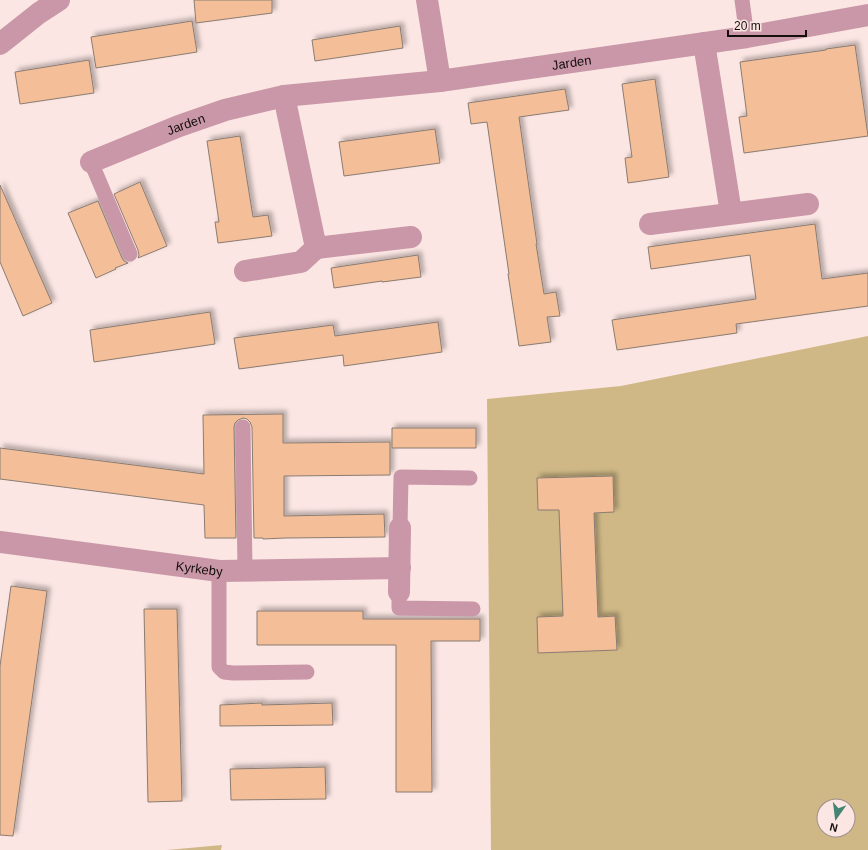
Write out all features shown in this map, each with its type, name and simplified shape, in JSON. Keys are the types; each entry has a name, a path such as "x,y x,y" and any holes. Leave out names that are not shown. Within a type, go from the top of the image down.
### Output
{"street":[{"path":"0,44 58,0"},
{"path":"427,0 440,81"},
{"name":"Jarden","path":"91,162 179,126 225,110 284,96 440,81 747,37 868,16"},
{"path":"704,43 731,213"},
{"path":"284,96 316,248"},
{"path":"650,224 808,204"},
{"path":"245,271 302,262 316,248 411,237"},
{"path":"399,592 400,528"},
{"name":"Kyrkeby","path":"0,542 219,571 400,568"}],"lane":[{"path":"742,0 747,37"},
{"path":"91,162 130,254"},
{"path":"243,427 245,571"},
{"path":"400,528 401,477 470,478"},
{"path":"219,571 219,667 224,672 233,673 307,672"},
{"path":"399,592 399,608 473,609"}],"shaded area":[{"path":"868,336 868,850 491,850 487,399 621,386"},
{"path":"222,845 221,850 167,850"}],"building":[{"path":"194,0 272,0 272,13 196,23"},
{"path":"192,21 197,52 96,68 91,37"},
{"path":"400,26 403,48 315,61 312,40"},
{"path":"855,45 868,136 744,153 739,117 747,116 740,62"},
{"path":"89,60 94,93 20,104 15,72"},
{"path":"655,79 669,177 628,183 625,158 632,157 622,84"},
{"path":"565,89 569,110 519,117 544,294 556,292 560,316 547,317 551,342 519,346 487,122 471,124 468,103"},
{"path":"435,129 440,163 344,176 339,142"},
{"path":"240,136 253,217 268,215 272,236 218,243 215,222 219,222 207,141"},
{"path":"140,182 167,246 138,258 138,250 114,194"},
{"path":"0,185 52,303 23,316 0,262"},
{"path":"98,201 122,258 128,263 96,278 68,213"},
{"path":"815,224 822,279 868,273 868,306 736,324 737,333 617,350 612,320 756,299 750,255 651,269 648,247"},
{"path":"418,255 421,277 334,288 331,268"},
{"path":"210,312 215,344 94,362 90,330"},
{"path":"438,322 442,352 344,366 343,355 239,369 234,338 333,325 335,336"},
{"path":"283,414 283,443 390,442 390,475 284,476 284,516 384,514 385,537 254,538 252,427 247,419 243,418 235,423 234,427 236,538 205,538 204,505 0,479 0,448 204,474 203,415"},
{"path":"392,428 476,428 476,448 392,448"},
{"path":"613,476 614,512 594,513 598,617 615,616 617,650 538,653 537,617 563,616 559,510 538,510 537,478"},
{"path":"11,586 47,591 13,836 0,835 0,666"},
{"path":"144,609 177,609 182,801 148,802"},
{"path":"257,611 363,611 363,619 480,619 480,641 431,641 432,792 396,792 396,645 257,645"},
{"path":"262,703 262,705 332,703 333,725 220,726 220,705"},
{"path":"325,767 326,799 231,800 230,769"}]}
